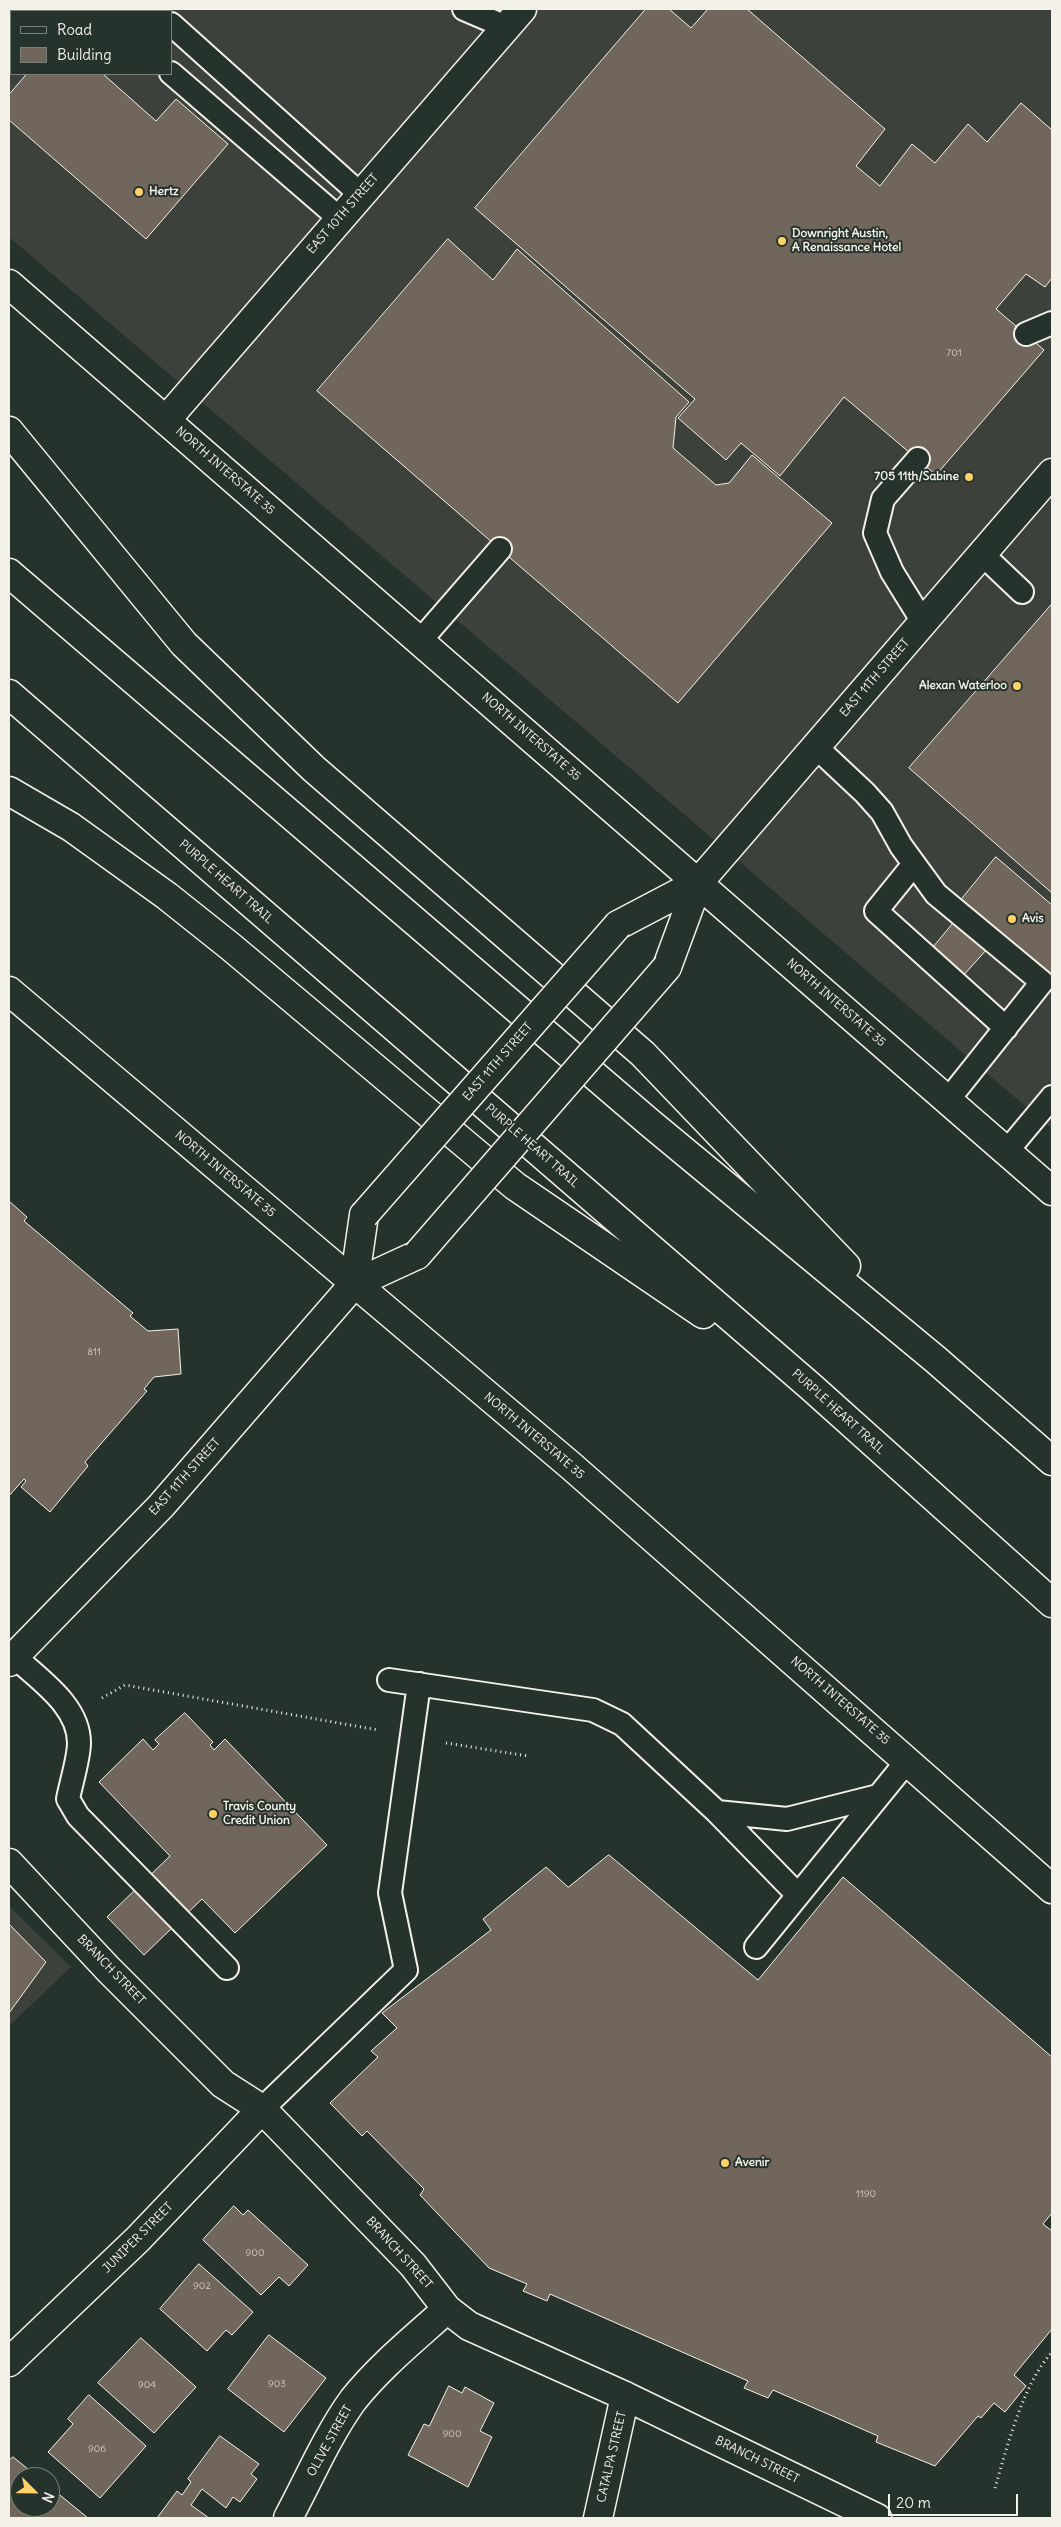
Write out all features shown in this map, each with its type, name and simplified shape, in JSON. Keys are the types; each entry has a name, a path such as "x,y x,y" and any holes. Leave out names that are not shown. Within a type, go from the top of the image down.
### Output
{"main road":[{"name":"EAST 10TH STREET","path":"166,420 514,18"},
{"name":"NORTH INTERSTATE 35","path":"9,284 1052,1190"},
{"path":"9,431 184,644 314,769 643,1054 935,1359"},
{"name":"EAST 11TH STREET","path":"12,1659 161,1506 354,1284 417,1255 667,966 698,883 1052,473"},
{"path":"9,573 642,1116 935,1359 1052,1461"},
{"name":"PURPLE HEART TRAIL","path":"9,694 810,1386 1052,1603"},
{"path":"9,791 72,827 167,896 231,947 515,1186 810,1386"},
{"name":"EAST 11TH STREET","path":"354,1284 364,1216 618,925 698,883"},
{"name":"NORTH INTERSTATE 35","path":"9,991 570,1465 908,1760 1052,1889"},
{"name":"BRANCH STREET","path":"9,1862 108,1969 222,2084 262,2109 414,2266 447,2309 469,2326 625,2396 877,2518"},
{"name":"JUNIPER STREET","path":"9,2362 138,2239 262,2109"},
{"name":"OLIVE STREET","path":"288,2518 336,2427 353,2401 374,2376 447,2309"},
{"name":"CATALPA STREET","path":"598,2518 625,2396"}],"lane":[{"path":"464,9 514,18"},
{"path":"172,25 360,194"},
{"path":"172,74 339,218"},
{"path":"1026,334 1052,323"},
{"path":"918,459 883,499 875,533 892,572 923,622"},
{"path":"420,641 500,549"},
{"path":"982,554 1022,592"},
{"path":"816,747 865,793 882,812 914,864 936,894 1042,982 948,1100"},
{"path":"914,864 876,911 1006,1028"},
{"path":"1007,1152 1052,1097"},
{"path":"12,1659 64,1704 76,1719 79,1743 68,1800 78,1816 227,1968"},
{"path":"389,1680 592,1710 622,1724 716,1812 797,1894"},
{"path":"262,2109 406,1970 390,1893 418,1684"},
{"path":"756,1947 797,1894 908,1760"},
{"path":"716,1812 787,1818 878,1796"}],"path":[{"path":"100,1699 124,1685 411,1737 528,1756"},
{"path":"995,2488 1011,2431 1030,2387 1052,2352"}],"shaded area":[{"path":"9,9 1052,9 1052,1129 9,237"},
{"path":"9,1906 71,1967 9,2026"}],"building":[{"name":"Downright Austin, A Renaissance Hotel","path":"646,9 669,9 691,28 708,9 747,9 885,129 856,166 880,186 912,144 935,163 968,124 987,142 1021,103 1052,130 1052,278 1045,287 1026,274 996,309 1044,350 936,475 844,397 780,476 741,443 726,460 678,418 695,399 475,208"},
{"name":"Hertz","path":"26,75 104,75 156,121 176,99 228,144 146,239 9,120 9,95"},
{"path":"448,239 493,280 517,249 689,402 676,417 673,448 716,485 729,483 752,455 832,523 678,703 317,391"},
{"name":"Alexan Waterloo","path":"1052,604 1052,893 909,768"},
{"name":"Avis","path":"996,857 1052,905 1052,981 957,905"},
{"path":"956,920 988,948 962,977 931,950"},
{"path":"9,1201 27,1217 24,1221 133,1313 130,1316 148,1331 178,1329 181,1374 154,1377 144,1389 147,1391 85,1462 88,1466 50,1512 21,1487 26,1481 24,1479 9,1496"},
{"name":"Travis County Credit Union","path":"185,1713 213,1742 210,1745 214,1750 225,1739 327,1845 235,1933 202,1899 144,1955 107,1917 170,1856 99,1782 143,1739 153,1750 159,1744 155,1740"},
{"name":"Avenir","path":"609,1855 758,1980 843,1877 1052,2057 1052,2213 1043,2224 1052,2231 1052,2329 1014,2375 1026,2386 1005,2412 994,2403 981,2418 978,2416 935,2466 876,2442 878,2436 773,2390 768,2398 744,2388 748,2381 550,2294 547,2301 523,2291 527,2284 489,2268 420,2195 424,2189 367,2131 362,2136 330,2103 378,2057 371,2051 397,2028 382,2013 491,1930 483,1919 546,1867 568,1887"},
{"path":"9,1924 46,1962 9,2013"},
{"path":"234,2206 243,2215 248,2210 308,2265 289,2286 279,2277 261,2295 203,2240"},
{"path":"199,2264 253,2312 232,2335 226,2330 207,2351 160,2309"},
{"path":"269,2335 326,2378 284,2432 228,2389"},
{"path":"141,2338 196,2387 154,2433 98,2383"},
{"path":"449,2386 462,2393 465,2387 494,2403 480,2431 492,2437 468,2487 408,2455 424,2424 429,2426"},
{"path":"89,2395 146,2446 100,2498 48,2452 73,2424 68,2419"},
{"path":"220,2436 259,2464 251,2474 257,2479 240,2502 233,2497 226,2508 202,2489 191,2505 209,2518 157,2518 177,2491 182,2495 191,2482 188,2479"},
{"path":"13,2457 26,2467 10,2467 10,2517 60,2517 60,2495 88,2518 9,2518 9,2461"}],"place":[{"name":"Hertz","path":"139,192"},
{"name":"Downright Austin, A Renaissance Hotel","path":"782,241"},
{"name":"705 11th/Sabine","path":"969,477"},
{"name":"Alexan Waterloo","path":"1017,686"},
{"name":"Avis","path":"1012,919"},
{"name":"Travis County Credit Union","path":"213,1814"},
{"name":"Avenir","path":"725,2163"}]}
